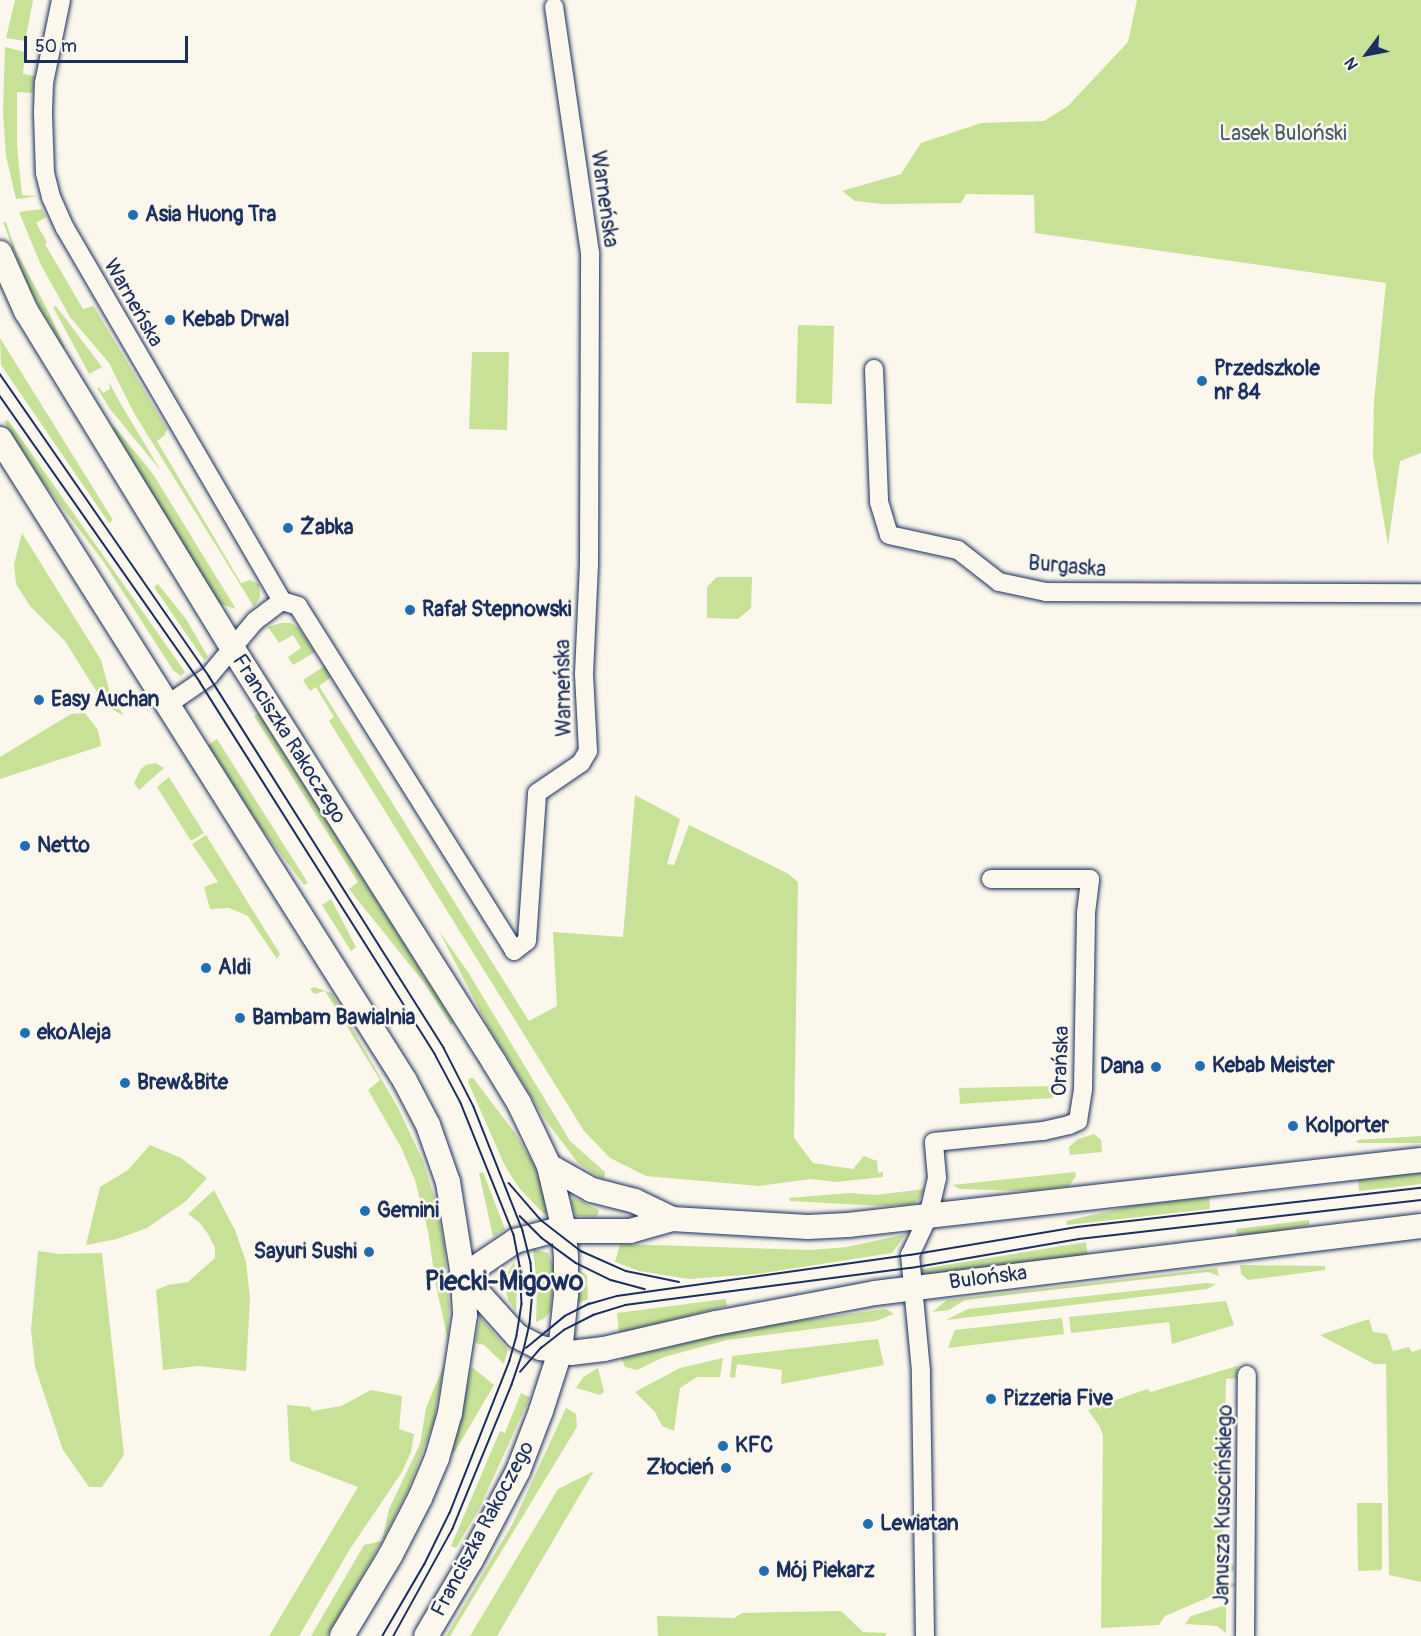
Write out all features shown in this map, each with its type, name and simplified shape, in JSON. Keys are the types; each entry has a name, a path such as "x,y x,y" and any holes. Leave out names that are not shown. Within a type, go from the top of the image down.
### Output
{"main road":[{"name":"Franciszka Rakoczego","path":"0,253 26,311 233,649 500,1072 539,1142 549,1166 564,1230 566,1295 560,1352 518,1471 471,1560 426,1636"},
{"path":"0,439 405,1082 428,1125 448,1182 463,1276 465,1315 450,1413 436,1458 390,1556 342,1636"},
{"path":"463,1276 520,1239 564,1230 630,1231 672,1219 808,1227 928,1217 1421,1160"},
{"path":"549,1166 592,1190 635,1201 672,1219"},
{"name":"Bulońska","path":"560,1352 604,1349 716,1323 914,1287 1421,1226"},
{"path":"463,1276 517,1336 542,1348 560,1352"}],"street":[{"name":"Warneńska","path":"61,0 44,83 45,173 51,197 65,228 282,601 298,606 514,951 527,941 537,793 581,763 588,751 584,674 589,564 590,253 554,7"},
{"name":"Burgaska","path":"874,369 879,502 889,535 958,550 999,582 1046,592 1421,593"},
{"path":"167,705 209,676 255,621 282,601"},
{"name":"Orańska","path":"928,1217 937,1178 934,1142 1060,1128 1078,1121 1082,1106 1086,913 1090,879 991,879"},
{"path":"925,1636 921,1371 910,1255 928,1217"},
{"name":"Janusza Kusocińskiego","path":"1245,1636 1247,1375"}],"green space":[{"path":"15,0 33,0 25,41 6,38"},
{"name":"Lasek Buloński","path":"1137,0 1421,0 1421,453 1400,461 1388,545 1373,457 1374,401 1386,283 1035,233 1034,195 966,194 961,203 883,204 855,201 842,191 901,174 921,143 981,123 1044,121 1068,106 1128,42"},
{"path":"5,47 25,52 23,74 35,76 33,93 17,92 17,146 22,195 37,196 27,198 16,199 6,156 3,112"},
{"path":"42,209 46,217 36,223 47,242 45,244 83,309 93,306 96,310 167,429 164,436 157,441 241,583 250,580 259,584 260,597 254,607 134,413 109,363 70,317 40,263 19,212"},
{"path":"3,222 6,222 15,249 47,309 65,347 63,348 26,283"},
{"path":"56,306 102,367 89,374 53,307"},
{"path":"798,325 834,326 832,404 796,403"},
{"path":"0,338 113,520 109,523 1,365"},
{"path":"472,352 509,352 507,430 469,429"},
{"path":"109,382 161,471 110,409 97,388 99,387 103,393 110,389"},
{"path":"8,420 185,672 181,676 173,670 103,561 43,482 4,422"},
{"path":"114,426 153,474 236,609 220,604 112,428"},
{"path":"22,533 101,660 110,693 124,716 105,705 65,641 30,606 16,584 14,564"},
{"path":"717,577 752,577 751,608 738,619 707,618 707,587"},
{"path":"158,584 186,619 208,657 204,660 154,587"},
{"path":"290,623 298,627 315,652 293,665 288,657 301,648 293,635 279,643 268,627"},
{"path":"325,666 331,677 319,686 529,1021 557,1006 553,932 623,937 635,795 680,819 667,864 674,865 689,825 787,873 798,882 794,1138 813,1163 853,1169 864,1156 877,1161 878,1173 883,1172 883,1177 836,1182 811,1179 759,1186 646,1176 610,1158 584,1131 329,721 334,717 316,687 310,691 303,680"},
{"path":"85,713 98,730 101,746 0,779 0,757 71,714"},
{"path":"258,713 454,1023 451,1025 425,984 349,889 358,882 254,716"},
{"path":"217,739 308,883 304,885 261,828 208,745"},
{"path":"155,763 164,768 139,790 134,783 141,769"},
{"path":"169,777 204,833 191,841 157,787"},
{"path":"206,835 280,954 277,959 248,916 229,908 210,909 204,887 218,882 192,844"},
{"path":"331,899 356,947 351,951 322,905"},
{"path":"439,931 468,972 570,1141 605,1172 604,1180 578,1163 547,1122 488,1026"},
{"path":"314,987 332,993 398,1108 423,1161 435,1199 444,1244 449,1305 448,1340 436,1286 428,1231 415,1180 401,1147 368,1090 380,1080 325,991 314,994 310,989"},
{"path":"469,1078 473,1078 515,1133 533,1163 548,1212 545,1215 519,1188 505,1166 468,1082"},
{"path":"1060,1086 1052,1098 960,1104 959,1088"},
{"path":"1094,1134 1101,1140 1102,1152 1070,1155 1069,1147 1078,1139"},
{"path":"1421,1136 1421,1143 1357,1143 1357,1140"},
{"path":"150,1145 181,1158 207,1178 186,1201 147,1228 117,1239 86,1245 100,1187 128,1170"},
{"path":"483,1172 505,1229 493,1237 479,1173"},
{"path":"1075,1172 1076,1176 1069,1186 1030,1191 960,1189 952,1185"},
{"path":"1421,1172 1421,1184 1359,1191 1358,1179"},
{"path":"925,1189 919,1200 913,1204 883,1206 790,1201 789,1198 849,1193 875,1195"},
{"path":"214,1190 235,1230 246,1262 250,1298 246,1371 198,1366 163,1370 156,1290 168,1285 188,1282 215,1258 215,1248 208,1234 199,1222 188,1214"},
{"path":"1209,1197 1210,1209 1067,1225 1066,1221 1131,1206"},
{"path":"574,1198 599,1210 597,1217 576,1216 571,1201"},
{"path":"1309,1220 1309,1225 1238,1239 1236,1229"},
{"path":"906,1234 892,1253 757,1274 689,1279 639,1271 615,1262 620,1244 811,1250 847,1247"},
{"path":"1086,1242 1088,1257 923,1278 915,1270"},
{"path":"533,1249 548,1253 554,1267 551,1310 545,1318 536,1322 537,1284"},
{"path":"38,1251 60,1254 102,1253 124,1455 102,1487 89,1487 63,1450 35,1367 31,1330"},
{"path":"514,1262 517,1278 516,1311 508,1300 505,1285 508,1272"},
{"path":"1240,1265 1325,1266 1325,1270 1248,1280 1241,1274"},
{"path":"1217,1268 1219,1276 1208,1272 965,1300 949,1310 932,1312 947,1300"},
{"path":"580,1271 587,1275 588,1299 578,1303"},
{"path":"1206,1283 1216,1284 1207,1289 946,1320 968,1309"},
{"path":"726,1299 727,1306 619,1333 617,1313"},
{"path":"1226,1301 1234,1325 1172,1344 1169,1322 1071,1333 1069,1317"},
{"path":"886,1309 894,1314 876,1321 727,1340 664,1357 637,1370 625,1367 622,1359 750,1327"},
{"path":"480,1317 508,1350 504,1364 484,1345 475,1343"},
{"path":"1062,1318 1064,1334 948,1348 955,1330"},
{"path":"1369,1319 1373,1332 1387,1334 1393,1351 1409,1347 1412,1352 1421,1349 1421,1582 1389,1575 1386,1364 1374,1364 1320,1335"},
{"path":"878,1339 884,1365 781,1384 782,1370 737,1364 735,1378 730,1377 732,1356"},
{"path":"723,1358 720,1377 697,1377 680,1388 674,1431 662,1426 655,1412 635,1392 680,1368"},
{"path":"444,1365 434,1421 408,1490 382,1541 389,1509 420,1444 426,1408"},
{"path":"1237,1366 1239,1373 1237,1378 1226,1379 1222,1564 1234,1565 1234,1571 1224,1572 1224,1583 1234,1583 1235,1586 1165,1616 1159,1625 1101,1628 1103,1436 1100,1427 1088,1410 1147,1389 1151,1392"},
{"path":"472,1367 494,1385 454,1453 452,1452"},
{"path":"598,1368 604,1392 600,1395 576,1388 583,1377"},
{"path":"371,1390 402,1396 399,1429 414,1434 411,1452 402,1472 350,1549 299,1636 269,1636 358,1487 290,1461 287,1405 310,1407 312,1411 341,1406"},
{"path":"521,1393 530,1397 479,1509 456,1548 451,1546 500,1431 505,1433"},
{"path":"566,1408 576,1414 577,1427 450,1636 446,1636 513,1523"},
{"path":"594,1471 497,1636 470,1636 558,1489"},
{"path":"1357,1503 1382,1503 1382,1570 1358,1571"},
{"path":"382,1541 327,1636 311,1636 364,1545"},
{"path":"1226,1605 1226,1633 1217,1626 1185,1624 1191,1616"},
{"path":"841,1611 863,1632 886,1633 886,1636 658,1636 657,1616 734,1618 742,1613"}],"tram line":[{"path":"0,374 209,676 444,1048 474,1107 523,1231 531,1263 533,1290 530,1324 524,1350 453,1529 394,1636"},
{"path":"0,396 200,682 435,1054 461,1103 514,1235 520,1266 522,1304 510,1361 450,1513 425,1564 383,1636"},
{"path":"509,1183 541,1220 581,1251 626,1271 679,1282"},
{"path":"526,1348 565,1316 589,1304 617,1296 910,1255 1077,1227 1421,1188"},
{"path":"520,1372 541,1348 564,1330 593,1315 625,1305 911,1268 1079,1239 1421,1200"},
{"path":"520,1216 542,1238 576,1263 611,1280 645,1289"}],"place":[{"name":"Asia Huong Tra","path":"133,215"},
{"name":"Kebab Drwal","path":"170,320"},
{"name":"Przedszkole nr 84","path":"1202,381"},
{"name":"Żabka","path":"288,528"},
{"name":"Rafał Stepnowski","path":"410,610"},
{"name":"Easy Auchan","path":"39,700"},
{"name":"Netto","path":"25,846"},
{"name":"Aldi","path":"206,968"},
{"name":"Bambam Bawialnia","path":"240,1018"},
{"name":"ekoAleja","path":"25,1033"},
{"name":"Kebab Meister","path":"1200,1066"},
{"name":"Dana","path":"1156,1067"},
{"name":"Brew&Bite","path":"125,1083"},
{"name":"Kolporter","path":"1293,1126"},
{"name":"Gemini","path":"365,1211"},
{"name":"Sayuri Sushi","path":"369,1252"},
{"name":"Pizzeria Five","path":"991,1399"},
{"name":"KFC","path":"723,1446"},
{"name":"Złocień","path":"726,1468"},
{"name":"Lewiatan","path":"868,1524"},
{"name":"Mój Piekarz","path":"764,1571"}],"district":[{"name":"Piecki-Migowo","path":"504,1282"}]}
